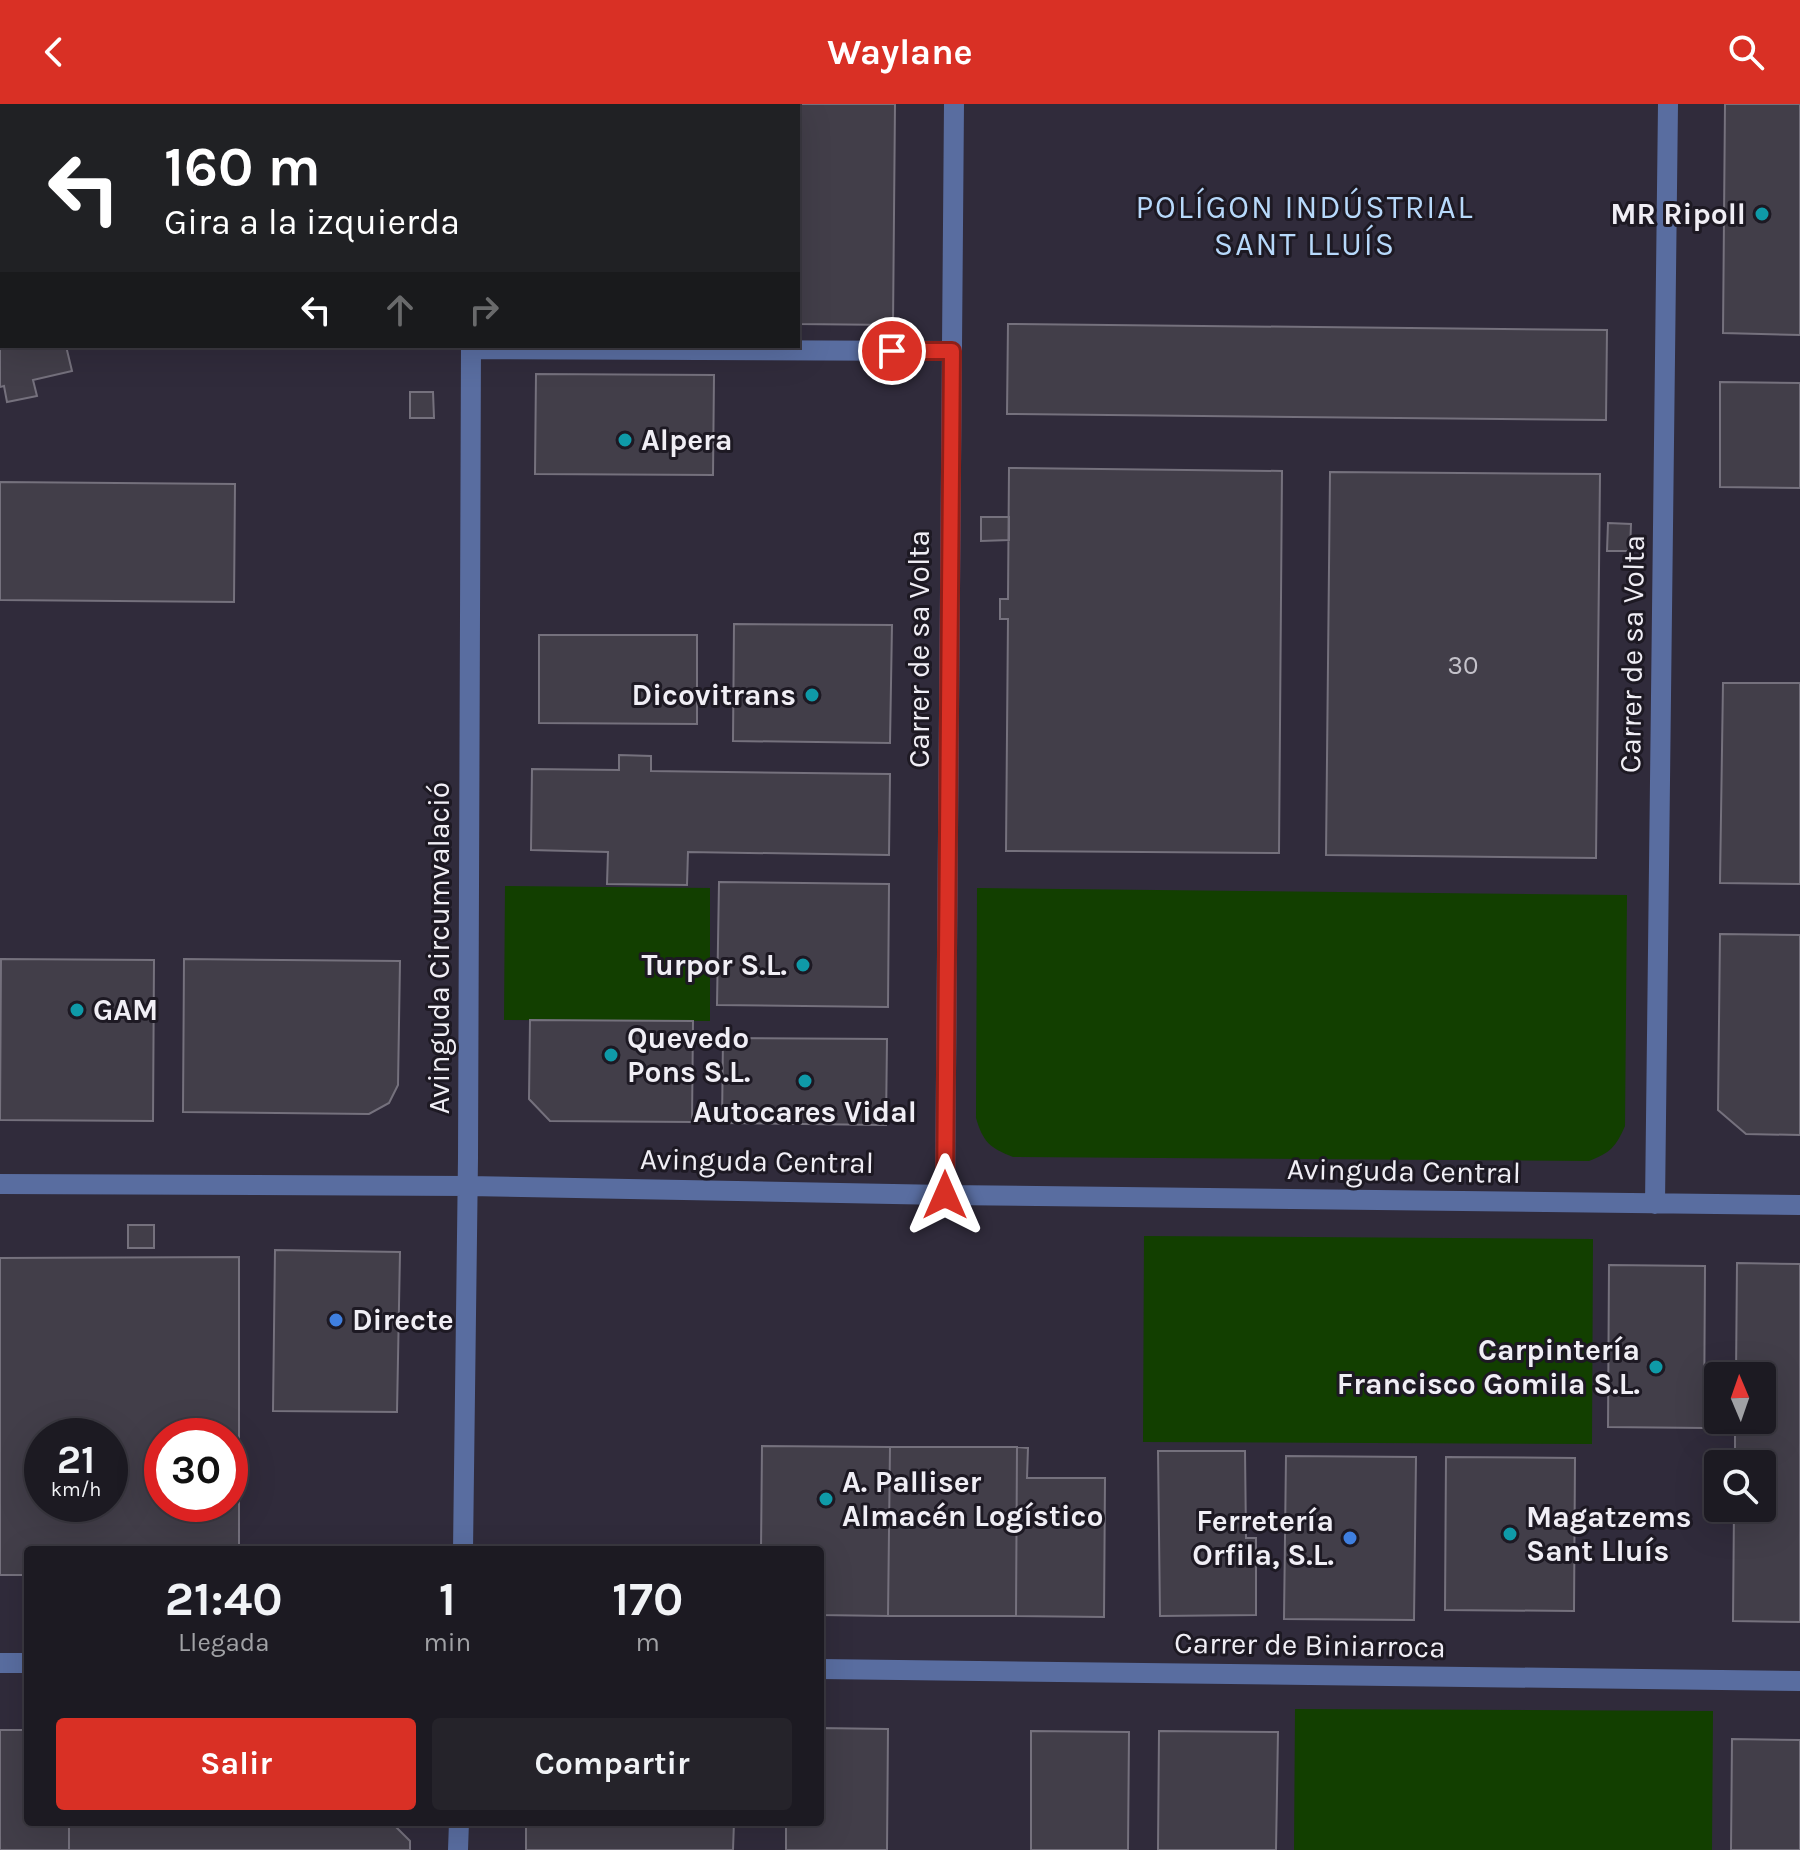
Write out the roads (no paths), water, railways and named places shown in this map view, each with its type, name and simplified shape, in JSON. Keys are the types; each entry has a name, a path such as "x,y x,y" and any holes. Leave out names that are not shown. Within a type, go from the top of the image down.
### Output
{"street":[{"name":"Carrer de sa Volta","path":"945,1195 954,104"},
{"name":"Carrer de sa Volta","path":"1655,1204 1668,104"},
{"path":"471,348 952,351"},
{"name":"Avinguda Circumvalació","path":"463,1546 468,1186 471,348"},
{"name":"Avinguda Central","path":"0,1184 468,1186 1800,1205"},
{"path":"0,1663 24,1663"},
{"name":"Carrer de Biniarroca","path":"824,1669 1800,1681"},
{"path":"458,1850 459,1826"}],"place":[{"name":"MR Ripoll","path":"1762,214"},
{"name":"Alpera","path":"625,440"},
{"name":"Dicovitrans","path":"812,695"},
{"name":"Turpor S.L.","path":"803,965"},
{"name":"GAM","path":"77,1010"},
{"name":"Quevedo Pons S.L.","path":"611,1055"},
{"name":"Autocares Vidal","path":"805,1081"},
{"name":"Directe","path":"336,1320"},
{"name":"Carpintería Francisco Gomila S.L.","path":"1656,1367"},
{"name":"A. Palliser Almacén Logístico","path":"826,1499"},
{"name":"Magatzems Sant Lluís","path":"1510,1534"},
{"name":"Ferretería Orfila, S.L.","path":"1350,1538"}],"district":[{"name":"POLÍGON INDÚSTRIAL SANT LLUÍS","path":"1305,226"}]}
